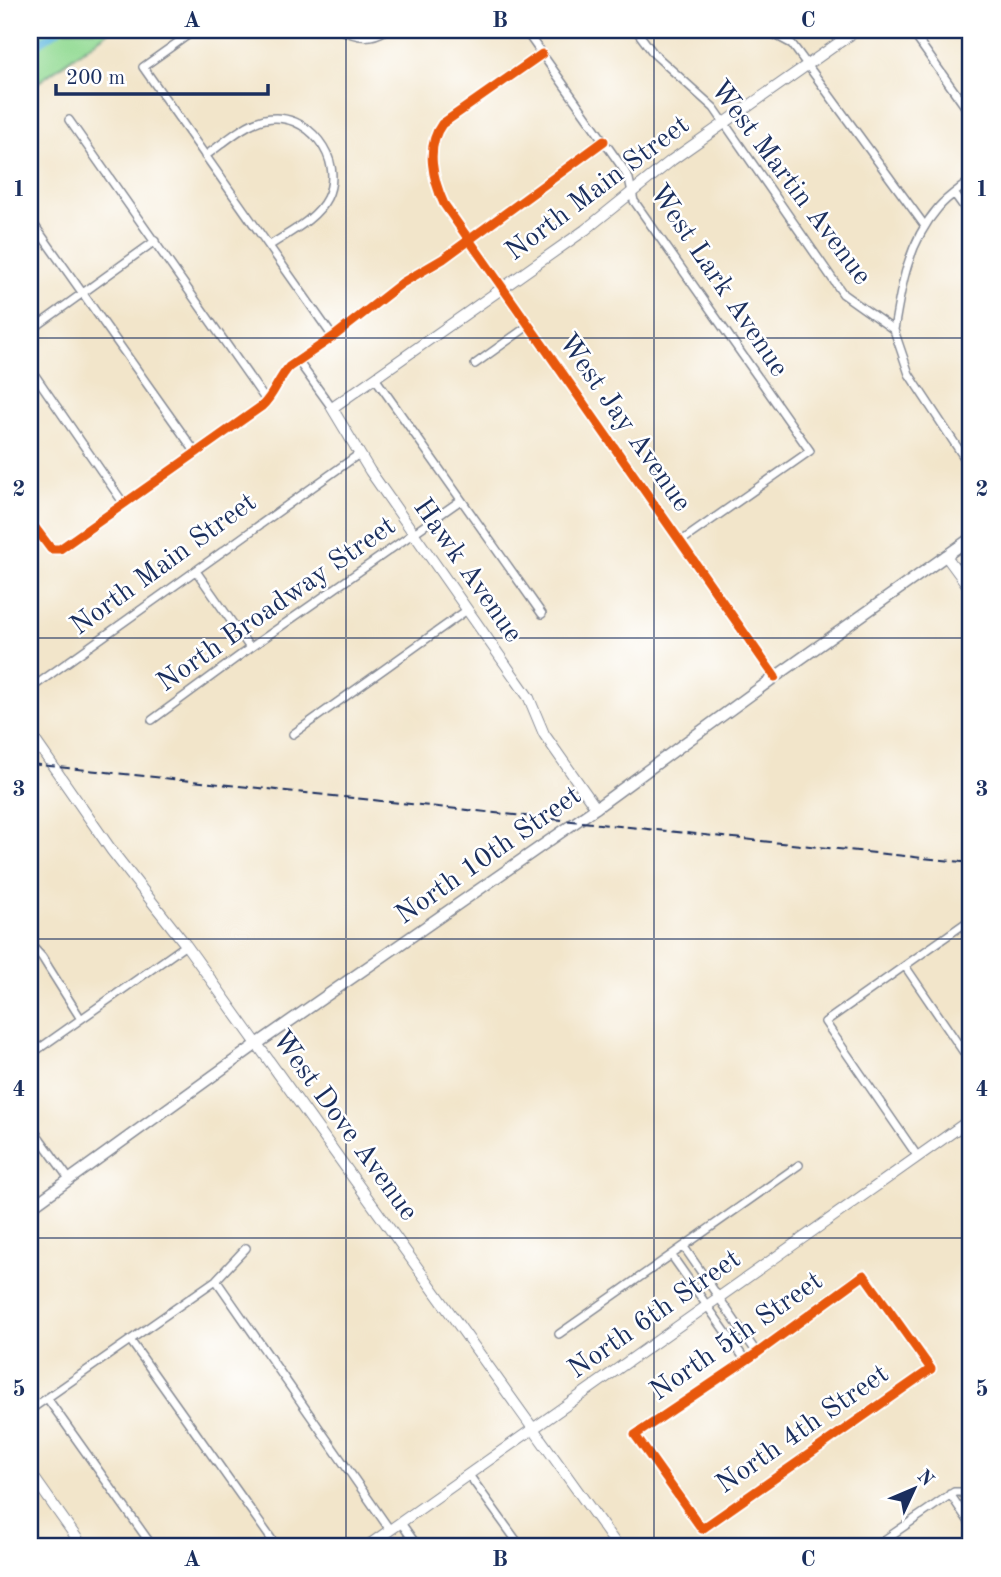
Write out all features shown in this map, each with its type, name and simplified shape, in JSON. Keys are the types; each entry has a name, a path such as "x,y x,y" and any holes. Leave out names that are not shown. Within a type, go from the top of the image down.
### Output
{"main road":[{"name":"North 10th Street","path":"30,1208 257,1044 596,808 971,538"}],"street":[{"path":"195,30 143,67 333,337"},
{"path":"341,30 359,37 374,36 386,30"},
{"name":"West Lark Avenue","path":"525,30 629,179 634,201 810,451 680,542"},
{"name":"West Martin Avenue","path":"636,30 654,54 709,103 843,294 894,330"},
{"path":"766,30 792,44 925,226"},
{"name":"North Main Street","path":"332,408 585,230 672,160 857,30"},
{"path":"911,30 971,115"},
{"name":"West Jay Avenue","path":"542,54 442,124 435,135 432,153 439,194 528,326 775,677"},
{"path":"205,156 251,124 266,119 293,120 317,138 331,167 332,178 327,198 311,217 269,246"},
{"path":"69,120 267,402"},
{"path":"30,521 46,544 54,550 62,547 267,402 283,373 402,282 443,259 604,141"},
{"path":"971,180 938,208 909,254 894,330 909,374 971,468"},
{"path":"954,193 971,217"},
{"path":"30,219 196,453"},
{"path":"30,331 155,242"},
{"path":"475,364 528,326"},
{"name":"Hawk Avenue","path":"298,361 332,408 359,454 413,533 529,698 544,734 596,808"},
{"path":"30,368 124,503"},
{"path":"375,378 542,614"},
{"name":"North Main Street","path":"30,689 359,454"},
{"name":"North Broadway Street","path":"152,720 461,500"},
{"path":"946,556 971,590"},
{"path":"196,571 250,648"},
{"path":"293,734 467,610"},
{"name":"West Dove Avenue","path":"30,733 112,851 186,945 618,1547"},
{"path":"918,1157 825,1022 971,919"},
{"path":"30,944 42,957 81,1018"},
{"path":"30,1055 186,945"},
{"path":"905,966 971,1063"},
{"name":"North 6th Street","path":"366,1547 971,1119"},
{"path":"30,1125 69,1180"},
{"path":"559,1334 799,1165"},
{"path":"684,1247 757,1353"},
{"path":"30,1410 216,1280 246,1248"},
{"path":"672,1256 746,1361"},
{"name":"North 5th Street","path":"702,1529 635,1436 746,1361 864,1275 931,1369"},
{"path":"216,1280 390,1530"},
{"path":"130,1340 277,1547"},
{"name":"North 4th Street","path":"702,1529 931,1369"},
{"path":"47,1398 153,1547"},
{"path":"30,1472 83,1547"},
{"path":"469,1475 520,1547"},
{"path":"874,1547 950,1494 961,1492 971,1503"},
{"path":"950,1494 971,1525"},
{"path":"401,1523 418,1547"}],"green space":[{"path":"30,30 111,30 30,88"}],"waterway":[{"path":"30,49 58,30"}],"railway":[{"path":"30,764 971,863"}],"cycle path":[{"path":"542,54 442,124 432,153 440,195 775,677"},
{"path":"30,521 51,549 60,549 262,406 289,367 333,337 402,283 443,259 604,141"},
{"path":"864,1275 931,1369 702,1529 635,1435 757,1353 864,1275"}]}
